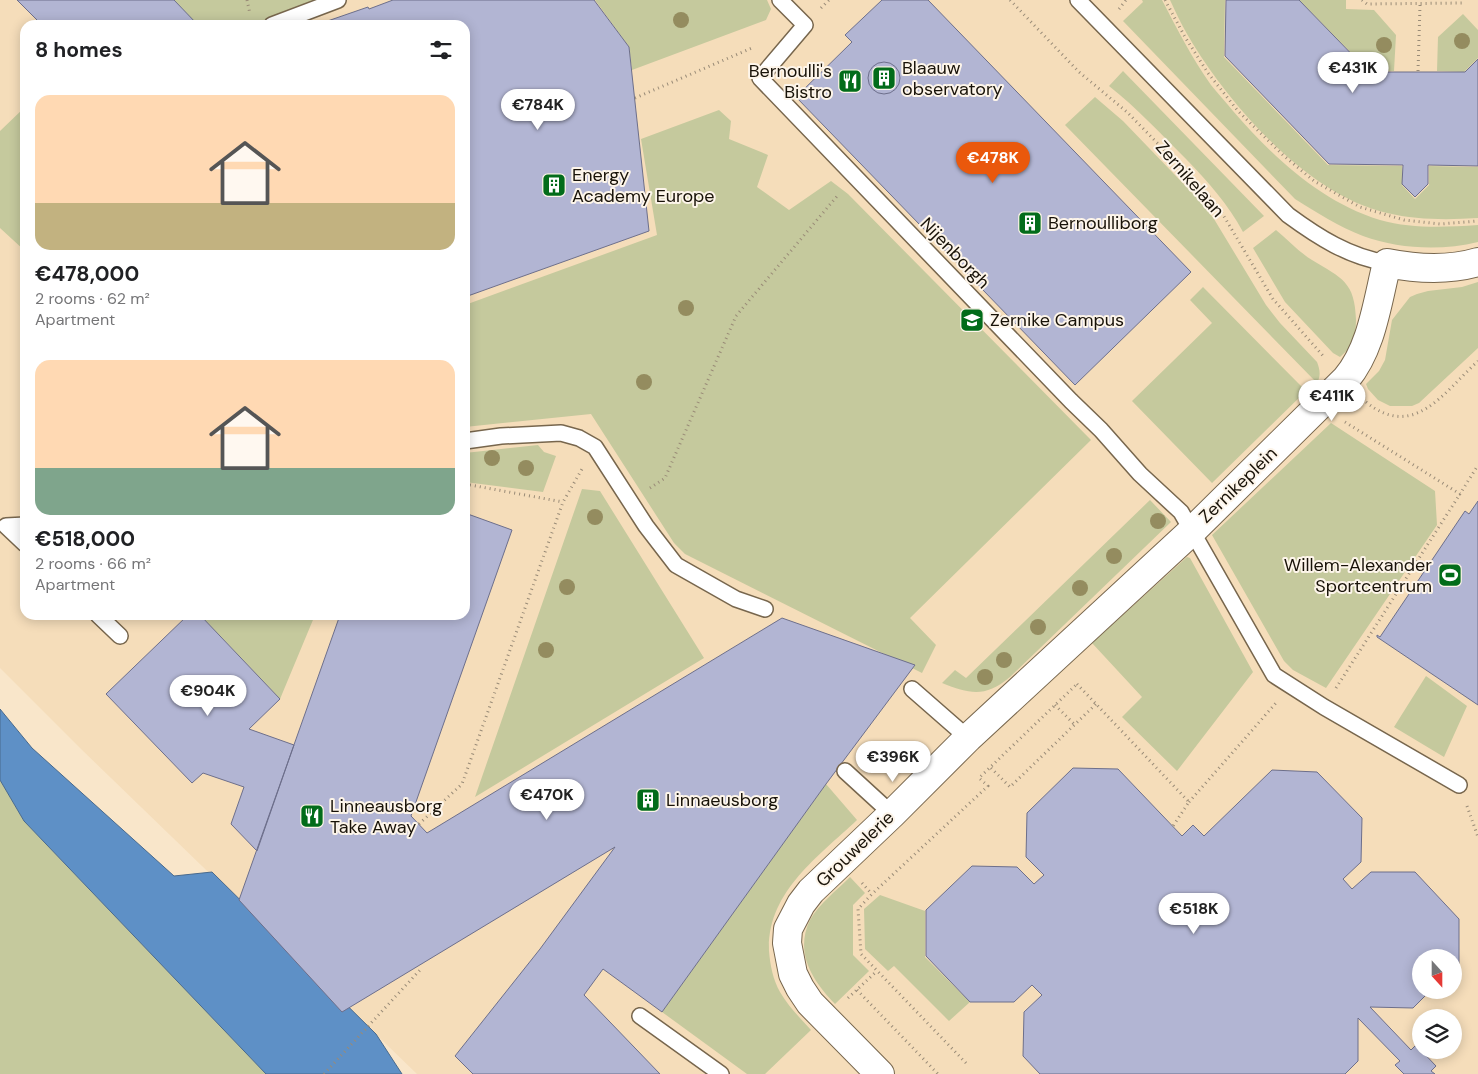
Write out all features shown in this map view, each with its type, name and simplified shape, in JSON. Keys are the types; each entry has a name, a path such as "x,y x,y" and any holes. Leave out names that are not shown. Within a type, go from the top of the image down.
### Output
{"street":[{"path":"1387,263 1408,267 1440,268 1478,262"},
{"name":"Zernikeplein","path":"1192,531 1356,367 1366,344 1387,263"},
{"name":"Grouwelerie","path":"880,1074 810,1003 800,988 793,974 787,943 788,929 797,910 811,891 968,738 1192,531"}],"lane":[{"path":"285,20 338,0"},
{"path":"780,0 805,25"},
{"path":"1078,0 1288,215 1314,235 1343,251 1375,262 1387,263"},
{"name":"Nijenborgh","path":"805,25 760,78 1101,430 1140,474 1181,512 1274,675 1459,785"},
{"path":"470,440 501,436 561,433 579,438 595,447 646,526 676,565 736,599 765,609"},
{"path":"20,525 6,526 20,539"},
{"path":"103,620 120,636"},
{"path":"912,689 968,738"},
{"path":"845,771 892,814"},
{"path":"640,1016 721,1074"}],"path":[{"path":"805,25 830,0"},
{"name":"Zernikelaan","path":"1010,0 1079,72 1127,112 1209,196 1222,213 1273,299 1365,401 1376,410 1390,416 1405,417 1419,414 1431,407 1478,361"},
{"path":"1165,0 1185,38 1208,73 1238,111 1283,155 1314,181 1360,207 1404,220 1440,224 1478,221"},
{"path":"1362,0 1367,4 1463,4"},
{"path":"1418,71 1420,4"},
{"path":"634,98 760,44"},
{"path":"630,500 666,478 736,316 855,175"},
{"path":"1342,420 1460,494"},
{"path":"419,824 462,784 563,502 595,447"},
{"path":"1324,706 1478,465"},
{"path":"470,485 563,502"},
{"path":"1054,660 1189,802"},
{"path":"966,1064 861,954 858,909 988,786 979,778 1077,684"},
{"path":"1173,826 1189,802 1279,700 1289,685"},
{"path":"991,768 1010,787 1096,704"},
{"path":"1055,705 1075,725"},
{"path":"1459,785 1478,837"},
{"path":"324,1074 420,970"},
{"path":"826,1019 877,971"},
{"path":"856,990 938,1074"}],"shaded area":[{"name":"Zernike Campus","path":"0,0 1478,0 1478,1074 417,1074 81,749 0,668"}],"green space":[{"path":"172,0 321,0 298,20 191,20"},
{"path":"595,0 767,0 771,9 766,20 632,70 629,47"},
{"path":"1142,0 1162,0 1191,54 1214,88 1265,145 1299,176 1318,190 1358,212 1392,223 1429,227 1478,225 1478,242 1449,247 1391,244 1363,236 1345,228 1295,199 1123,21 1143,2"},
{"path":"1170,0 1225,0 1224,57 1328,165 1402,166 1402,185 1415,199 1429,185 1429,166 1478,167 1478,218 1432,219 1387,213 1358,204 1330,189 1276,147 1229,95 1193,44"},
{"path":"1299,0 1346,0 1346,9 1374,10 1396,35 1394,71 1369,71"},
{"path":"1463,14 1478,30 1478,58 1464,72 1437,71 1438,37"},
{"path":"1123,71 1264,216 1243,232 1218,194 1203,177 1149,122 1109,86"},
{"path":"1095,97 1123,121 1199,200 1214,219 1266,305 1280,323 1317,362 1320,373 1317,383 1065,125"},
{"path":"719,110 731,121 729,139 768,155 757,187 789,210 831,181 848,194 1091,440 910,618 936,645 922,673 685,554 674,543 591,414 470,426 470,303 657,235 641,139"},
{"path":"20,112 20,246 0,228 0,131"},
{"path":"1276,230 1307,257 1339,277 1350,289 1355,307 1355,332 1348,349 1340,357 1333,353 1285,302 1253,248"},
{"path":"1478,282 1478,348 1419,403 1412,406 1390,406 1378,400 1366,384 1379,371 1385,360 1392,320 1410,297 1428,291 1462,287"},
{"path":"1203,287 1306,391 1212,483 1132,401 1212,323 1190,300"},
{"path":"1331,423 1435,491 1437,525 1326,688 1293,670 1284,661 1212,535"},
{"path":"538,445 544,452 556,456 543,492 470,483 470,452"},
{"path":"582,489 600,491 704,658 475,797"},
{"path":"1150,500 1171,522 1010,677 993,688 977,692 961,690 942,683 955,670 966,678"},
{"path":"1187,557 1190,558 1253,672 1177,771 1122,717 1142,697 1092,643"},
{"path":"205,620 313,620 280,699"},
{"path":"1426,676 1467,706 1444,757 1394,727"},
{"path":"0,780 24,821 266,1074 0,1074"},
{"path":"826,784 857,820 811,862 786,893 776,911 771,930 769,951 772,972 780,992 790,1007 811,1030 765,1074 747,1074 662,1012"},
{"path":"850,877 865,893 853,905 853,955 869,971 835,1004 813,976 808,966 804,944 810,920 814,914"},
{"path":"880,895 925,911 925,957 970,1002 949,1021 894,966 888,971 865,949 864,909"}],"water":[{"path":"0,709 32,748 174,876 212,872 376,1034 402,1074 266,1074 24,821 0,780"}],"building":[{"path":"17,0 174,0 193,20 37,20"},
{"name":"Energy Academy Europe","path":"393,0 594,0 629,47 649,231 470,295 470,20 330,20 368,7 369,9"},
{"name":"Bernoulliborg","path":"882,0 928,0 1191,272 1075,385 796,97 852,42 845,35"},
{"path":"1226,0 1299,0 1369,72 1465,72 1478,59 1478,166 1428,165 1428,184 1415,197 1402,184 1403,165 1329,164 1225,56"},
{"name":"Blaauw observatory","path":"884,62 895,67 900,78 895,89 884,94 873,89 868,78 873,67"},
{"name":"Willem-Alexander Sportcentrum","path":"1478,501 1478,705 1377,637 1377,635 1380,637 1465,511 1469,514"},
{"name":"Linnaeusborg","path":"470,515 512,530 411,816 427,833 782,618 915,665 826,784 662,1012 603,969 584,995 660,1074 473,1074 455,1056 540,949 615,847 342,1012 239,900 338,620 470,620"},
{"path":"183,620 205,620 280,699 249,729 294,745 257,851 231,824 244,787 203,773 192,783 106,694"},
{"path":"1073,768 1118,769 1182,836 1193,825 1204,836 1272,770 1317,772 1362,818 1361,862 1343,879 1352,889 1371,872 1415,872 1459,919 1459,949 1412,949 1412,999 1422,999 1413,1008 1370,1007 1412,1049 1412,1059 1429,1059 1436,1066 1431,1071 1435,1074 1404,1074 1395,1065 1400,1061 1358,1018 1358,1061 1345,1074 1040,1074 1023,1056 1024,1012 1042,995 1032,985 1014,1002 970,1002 926,956 926,910 972,866 1017,867 1034,884 1044,875 1026,857 1027,813"}],"place":[{"name":"Blaauw observatory","path":"884,78"},
{"name":"Bernoulli's Bistro","path":"850,81"},
{"name":"Energy Academy Europe","path":"554,185"},
{"name":"Bernoulliborg","path":"1030,223"},
{"name":"Zernike Campus","path":"972,320"},
{"name":"Willem-Alexander Sportcentrum","path":"1450,575"},
{"name":"Linnaeusborg","path":"648,800"},
{"name":"Linneausborg Take Away","path":"312,816"}]}
